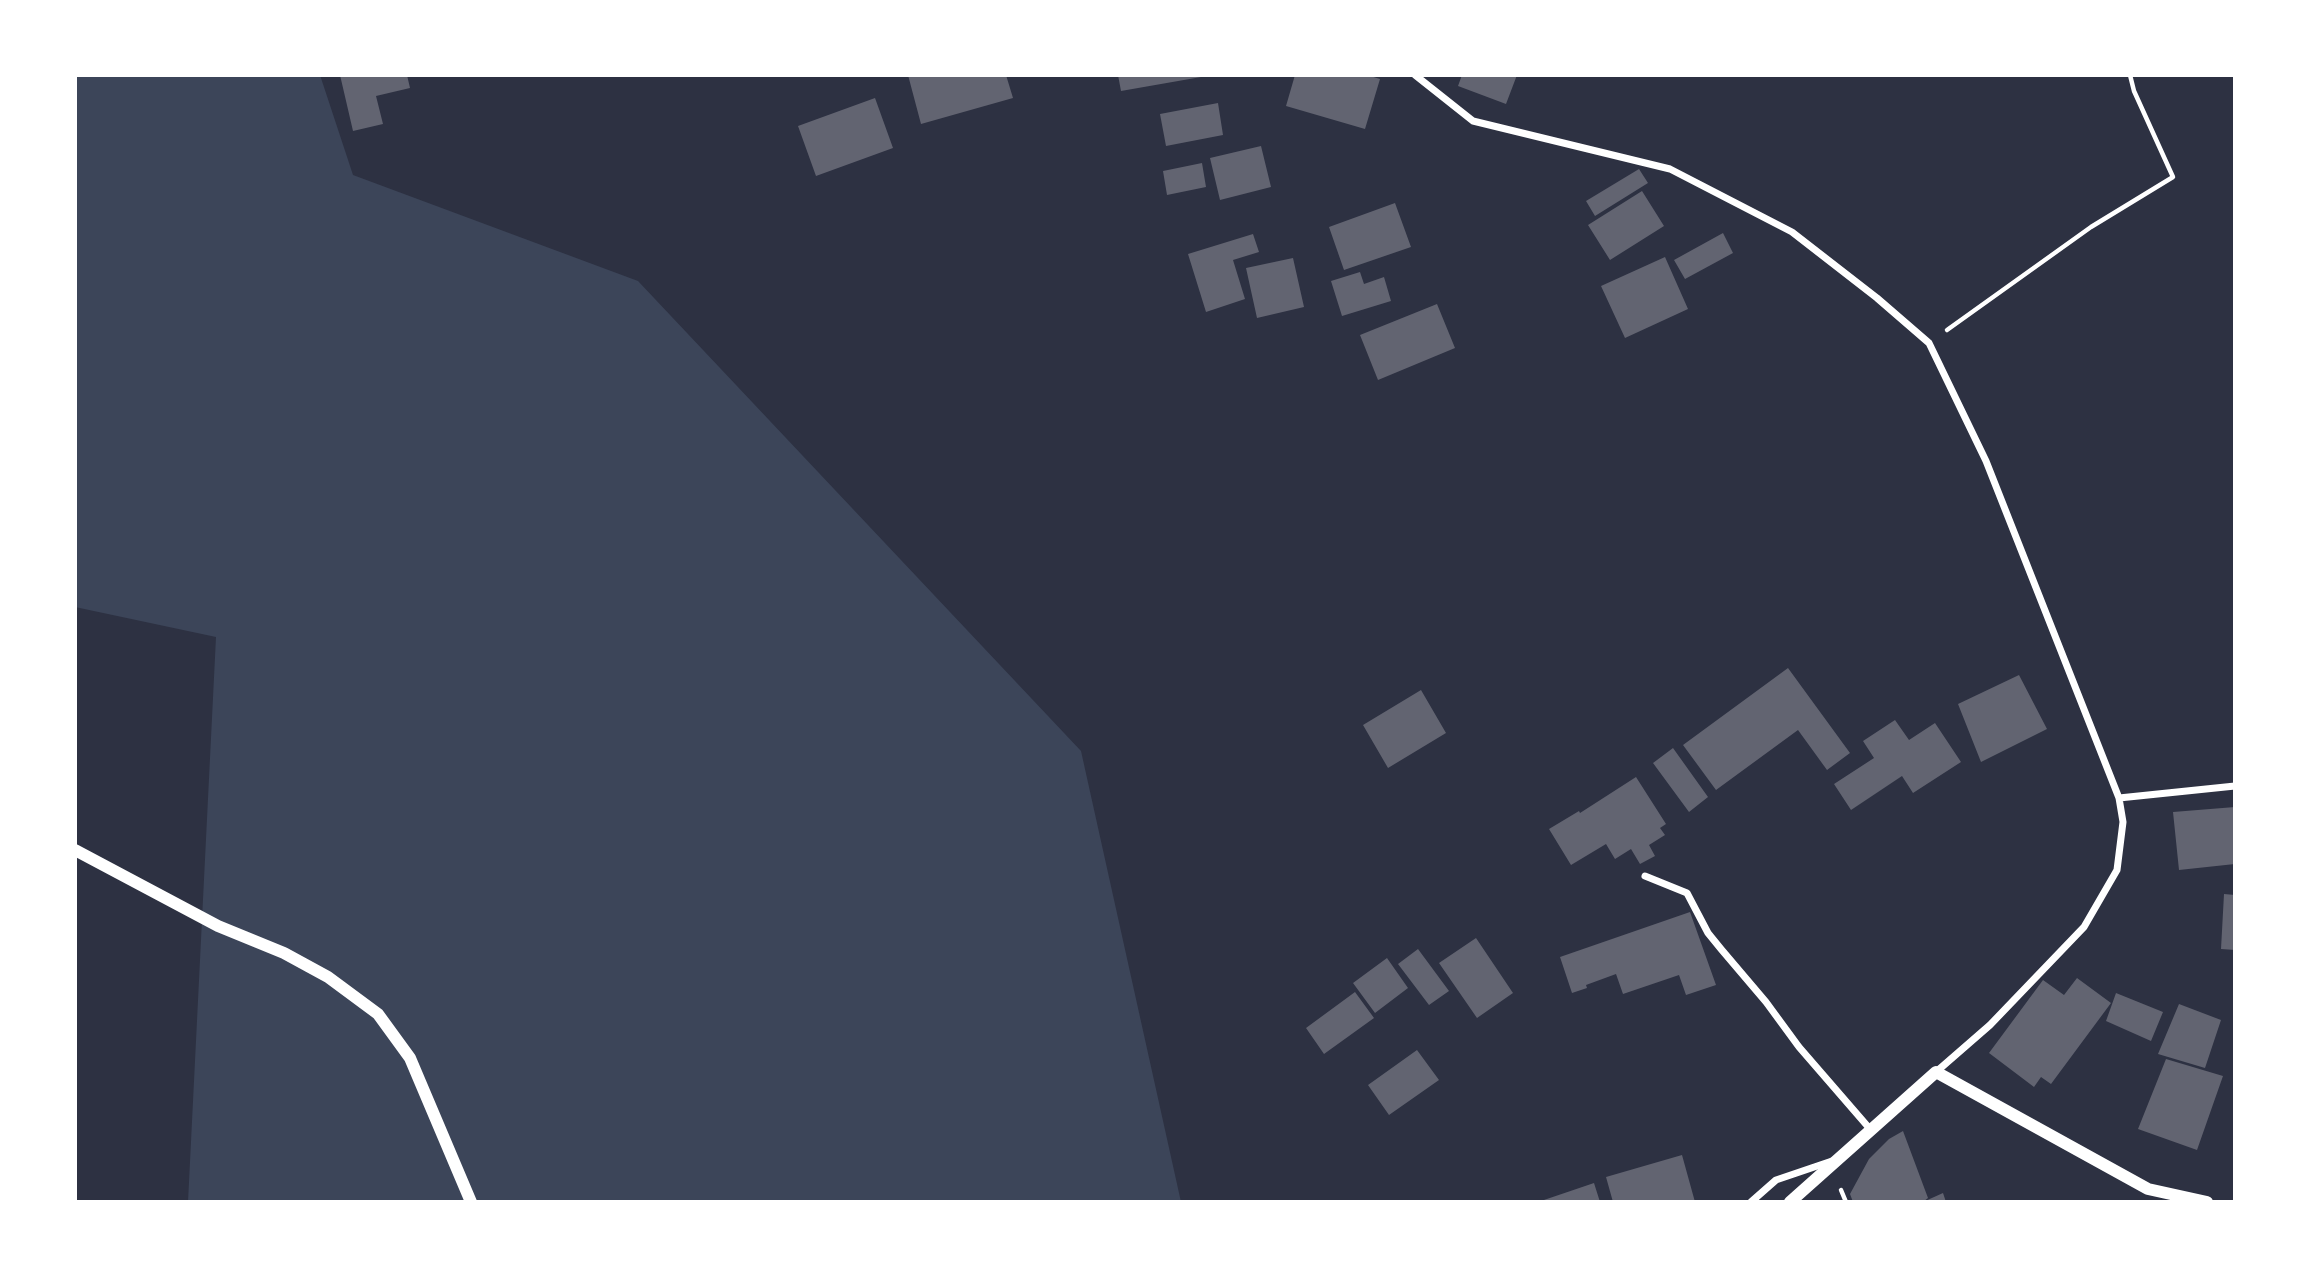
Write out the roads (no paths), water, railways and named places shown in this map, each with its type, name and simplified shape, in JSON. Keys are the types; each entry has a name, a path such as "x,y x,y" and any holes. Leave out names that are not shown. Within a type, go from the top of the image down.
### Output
{"street":[{"path":"1415,75 1473,121 1670,169 1792,232 1877,298 1929,343 1986,461 2119,798 2123,822 2117,870 2084,927 1990,1025 1790,1202"},
{"path":"2119,798 2235,786"},
{"path":"75,850 218,926 284,953 328,977 378,1014 410,1058 471,1202"},
{"path":"1645,876 1687,893 1708,933 1766,1002 1799,1047 1870,1129"},
{"path":"1936,1072 2148,1189 2207,1202"},
{"path":"1751,1202 1776,1180 1836,1159"}]}
